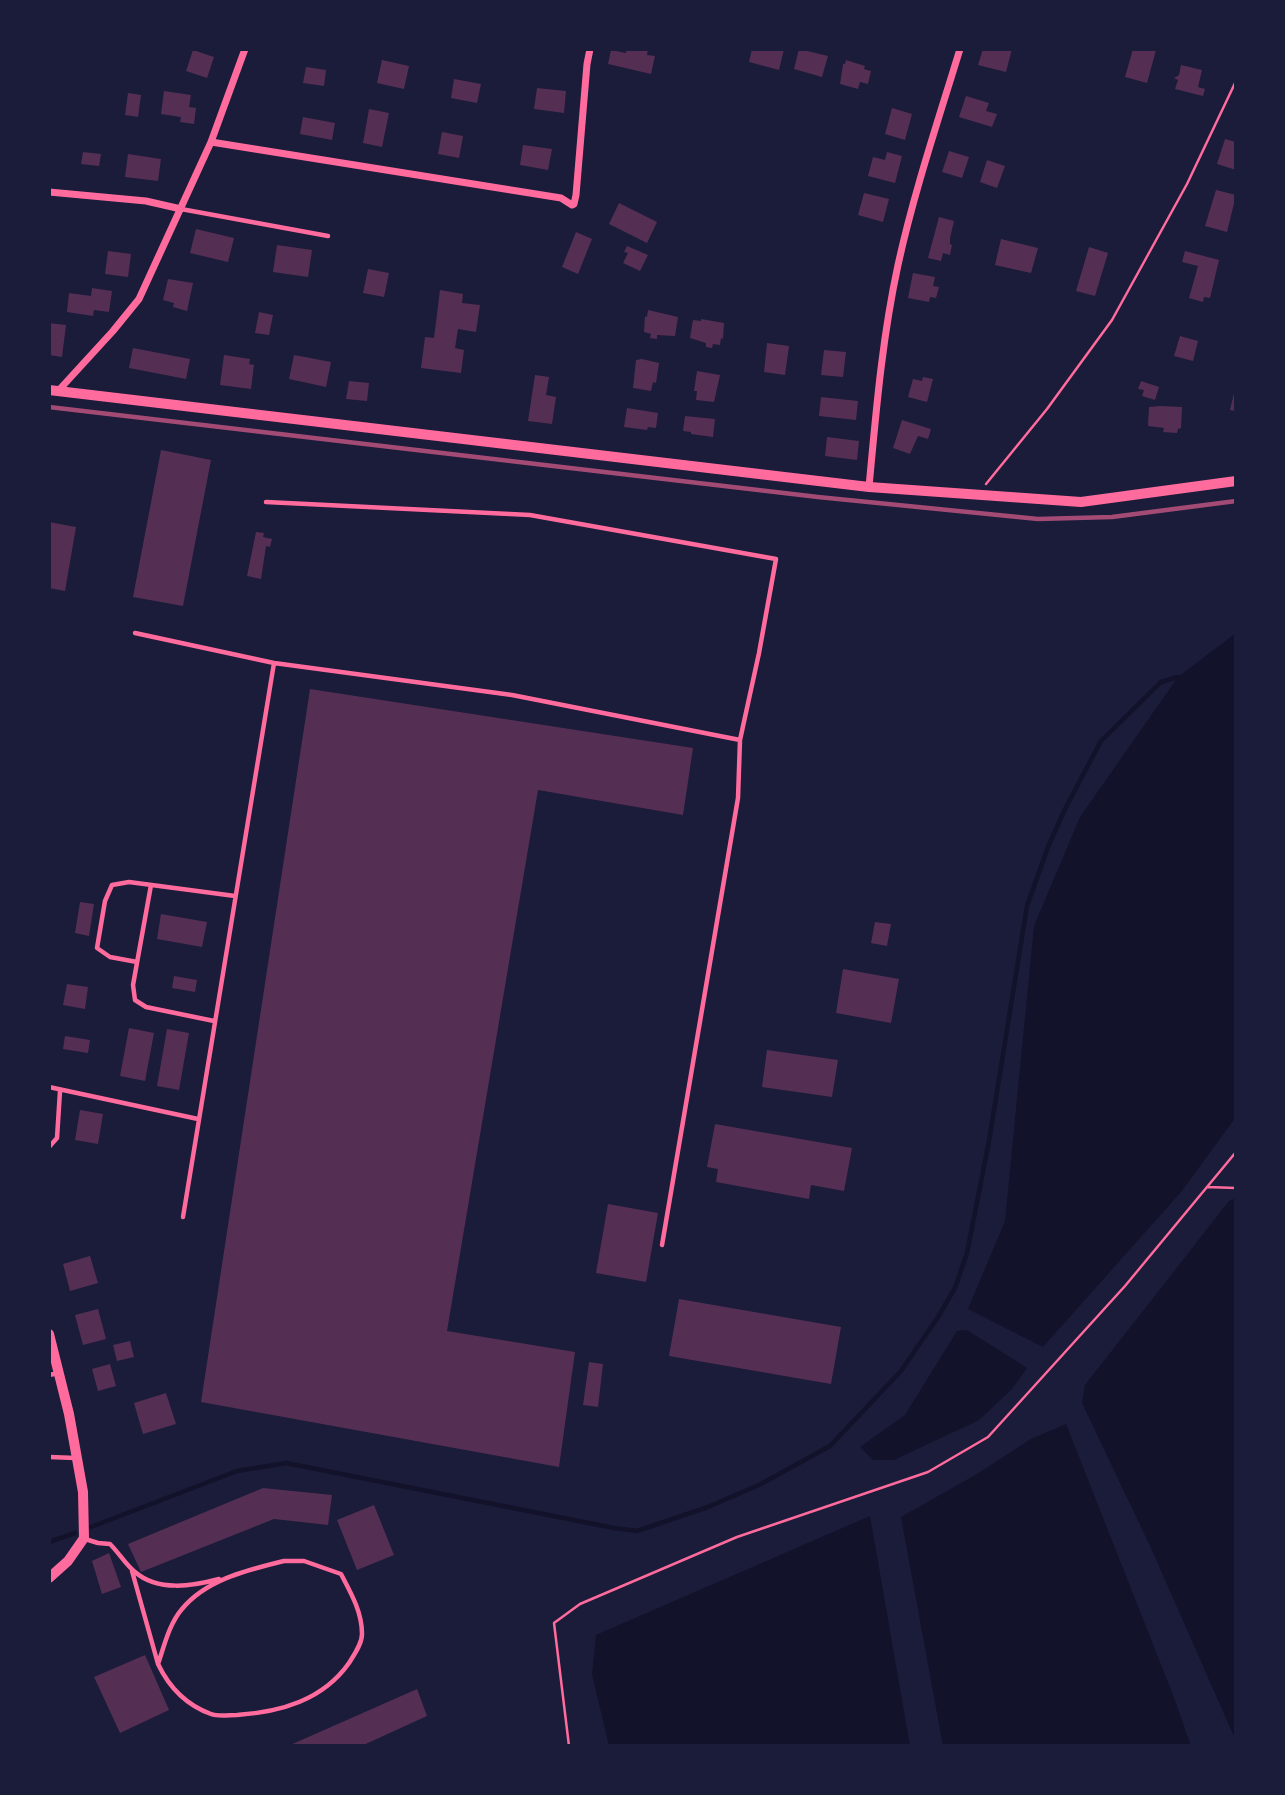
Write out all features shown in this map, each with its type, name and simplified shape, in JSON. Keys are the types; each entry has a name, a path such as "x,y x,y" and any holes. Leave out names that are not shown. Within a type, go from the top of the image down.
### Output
{"street":[{"path":"54,390 113,331 139,299 211,142 245,49"},
{"path":"211,142 561,198 572,205 576,201 590,49"},
{"path":"869,487 880,364 898,264 915,196 960,49"},
{"path":"49,192 146,201 181,209"},
{"path":"54,390 869,487 975,496 1081,502 1236,481"},
{"path":"49,1335 54,1373 83,1492 84,1538 68,1560 49,1578"}],"lane":[{"path":"181,209 328,236"},
{"path":"266,502 530,515 776,559 740,740 738,797 662,1245"},
{"path":"135,633 274,663 512,695 740,740"},
{"path":"183,1217 274,663"},
{"path":"137,962 110,957 97,948 105,901 112,885 129,882 235,897"},
{"path":"151,885 133,985 135,1000 146,1007 214,1021"},
{"path":"49,1087 198,1119"},
{"path":"49,1147 57,1138 60,1091"},
{"path":"49,1457 76,1458"},
{"path":"84,1538 98,1544 110,1544 122,1555 132,1570 158,1664 167,1682 187,1702 213,1715 275,1712 303,1701 337,1680 362,1637 359,1612 341,1574 304,1561 284,1562 190,1586 146,1580 132,1570"},
{"path":"158,1664 167,1636 181,1609 225,1577"}],"path":[{"path":"975,496 1031,430 1112,320 1187,184 1236,81"},
{"path":"569,1746 554,1623 580,1604 737,1537 928,1472 988,1437 1125,1286 1236,1152"},
{"path":"1207,1187 1236,1188"}],"shaded area":[{"path":"1236,633 1236,1117 1181,1192 1043,1347 968,1309 1005,1221 1034,926 1080,817 1178,677"},
{"path":"1236,1198 1236,1741 1151,1548 1082,1403 1085,1385 1229,1201"},
{"path":"967,1330 1027,1368 1012,1389 979,1420 894,1460 873,1460 860,1447 905,1415 957,1331"},
{"path":"1066,1424 1191,1746 943,1746 901,1517 977,1474 1031,1439"},
{"path":"870,1516 910,1746 609,1746 592,1674 596,1635"}],"building":[{"path":"627,49 648,49 647,55 655,56 651,74 608,64 611,50 626,53"},
{"path":"752,49 784,49 779,70 749,62"},
{"path":"799,49 828,56 822,77 794,69"},
{"path":"983,49 1012,49 1006,72 978,65"},
{"path":"1133,49 1156,50 1147,83 1125,77"},
{"path":"193,50 214,57 207,78 186,71"},
{"path":"382,60 409,66 404,89 377,83"},
{"path":"846,60 865,66 864,69 871,71 868,84 860,82 858,89 840,84"},
{"path":"1181,65 1202,70 1198,87 1205,89 1203,96 1175,89 1178,80 1174,78 1179,75"},
{"path":"306,67 326,70 324,86 303,83"},
{"path":"454,79 481,84 477,103 451,98"},
{"path":"537,88 566,91 564,113 534,109"},
{"path":"164,91 191,95 189,107 196,108 194,124 180,122 181,117 161,114"},
{"path":"128,93 141,95 138,117 125,115"},
{"path":"966,96 989,103 986,111 997,114 992,127 959,117"},
{"path":"892,108 912,114 905,140 885,134"},
{"path":"369,109 389,113 382,147 363,143"},
{"path":"303,117 335,123 332,140 300,134"},
{"path":"442,132 463,136 459,158 438,154"},
{"path":"1225,139 1236,142 1236,170 1217,164"},
{"path":"523,145 552,149 548,170 520,165"},
{"path":"949,151 969,157 962,178 942,172"},
{"path":"83,152 101,154 99,166 81,164"},
{"path":"887,152 902,156 895,183 868,176 873,157 885,160"},
{"path":"128,154 161,159 158,181 125,177"},
{"path":"987,160 1005,166 997,188 980,182"},
{"path":"1216,190 1236,195 1227,232 1205,226"},
{"path":"864,193 889,199 883,222 858,215"},
{"path":"619,203 657,222 647,243 609,224"},
{"path":"939,217 954,221 950,255 943,253 941,261 928,258"},
{"path":"196,229 234,238 228,262 190,253"},
{"path":"576,232 592,239 578,274 562,267"},
{"path":"1001,239 1038,248 1031,273 995,265"},
{"path":"277,245 312,250 308,277 273,272"},
{"path":"627,246 648,255 640,271 623,263 628,253 624,252"},
{"path":"1089,247 1108,253 1095,296 1076,291"},
{"path":"108,251 131,254 128,277 105,274"},
{"path":"1185,251 1219,260 1210,298 1204,297 1203,302 1189,298 1198,266 1182,262"},
{"path":"368,269 389,273 384,297 363,293"},
{"path":"913,273 935,277 933,286 939,287 936,298 930,297 929,302 908,298"},
{"path":"168,279 193,283 187,311 173,307 174,303 163,300"},
{"path":"92,288 112,291 109,312 94,310 93,316 67,312 69,293 91,296"},
{"path":"440,290 463,294 462,303 480,305 476,332 458,329 455,348 464,350 461,373 421,368 425,337 434,338"},
{"path":"648,310 678,317 675,336 657,335 657,339 650,338 651,334 644,332"},
{"path":"259,312 273,315 269,335 255,333"},
{"path":"693,320 724,323 720,345 706,347 706,343 690,338"},
{"path":"49,323 66,325 62,357 49,355"},
{"path":"1180,336 1198,341 1193,361 1174,356"},
{"path":"767,343 789,346 785,375 764,372"},
{"path":"133,348 190,359 186,379 129,368"},
{"path":"824,350 846,352 843,377 821,375"},
{"path":"224,355 250,359 249,364 254,365 251,389 220,385"},
{"path":"294,355 331,362 326,387 289,379"},
{"path":"636,360 659,363 656,383 653,382 651,391 633,388"},
{"path":"697,371 720,375 714,402 696,400 697,391 694,391"},
{"path":"535,375 549,377 546,395 556,397 552,424 528,421"},
{"path":"923,377 933,379 927,402 908,397 913,379 922,381"},
{"path":"349,381 369,383 367,401 346,399"},
{"path":"1141,381 1159,387 1155,400 1142,396 1144,390 1138,389"},
{"path":"1236,389 1236,411 1230,410"},
{"path":"821,397 858,401 856,420 819,416"},
{"path":"1149,407 1182,407 1181,428 1177,433 1163,432 1164,428 1148,426"},
{"path":"627,408 658,413 656,428 648,427 647,430 624,427"},
{"path":"685,416 715,419 713,437 683,431"},
{"path":"902,420 931,429 928,439 918,436 910,454 893,448"},
{"path":"827,437 859,441 857,460 825,456"},
{"path":"161,450 211,460 183,606 133,597"},
{"path":"49,522 76,527 65,591 49,588"},
{"path":"256,532 264,533 263,537 272,539 270,547 266,546 261,579 247,576"},
{"path":"310,689 693,748 683,815 538,790 447,1331 575,1352 559,1467 201,1402"},
{"path":"80,902 94,904 89,936 75,933"},
{"path":"161,914 207,922 202,947 157,939"},
{"path":"875,922 891,924 887,946 871,943"},
{"path":"843,969 899,979 891,1023 836,1013"},
{"path":"174,976 197,980 195,992 172,988"},
{"path":"67,984 88,987 85,1009 63,1005"},
{"path":"129,1028 154,1033 145,1081 120,1076"},
{"path":"167,1029 189,1033 179,1090 157,1086"},
{"path":"65,1036 90,1040 88,1053 63,1049"},
{"path":"767,1050 838,1060 832,1097 762,1087"},
{"path":"80,1110 103,1114 98,1144 75,1140"},
{"path":"715,1124 852,1148 844,1191 811,1185 809,1199 716,1182 718,1169 707,1167"},
{"path":"608,1204 658,1213 646,1282 596,1273"},
{"path":"90,1256 98,1283 70,1291 63,1264"},
{"path":"679,1299 841,1327 831,1384 669,1356"},
{"path":"98,1309 106,1339 83,1345 75,1315"},
{"path":"130,1341 134,1357 117,1361 113,1345"},
{"path":"589,1362 603,1364 598,1407 583,1405"},
{"path":"110,1364 116,1386 98,1391 92,1369"},
{"path":"166,1393 176,1424 143,1434 134,1403"},
{"path":"263,1488 332,1495 328,1525 274,1519 141,1572 128,1544"},
{"path":"374,1505 394,1555 357,1570 337,1520"},
{"path":"109,1553 121,1587 102,1594 92,1561"},
{"path":"145,1655 169,1710 120,1733 94,1677"},
{"path":"417,1689 427,1716 361,1746 288,1746"}],"waterway":[{"path":"91,1527 237,1471 286,1463 637,1531 708,1507 761,1484 830,1446 901,1371 955,1288 967,1253 989,1141 1027,906 1048,847 1101,741 1161,682 1178,677"},
{"path":"49,1542 75,1533"}],"railway":[{"path":"49,407 818,497 1038,519 1112,517 1236,501"}]}
